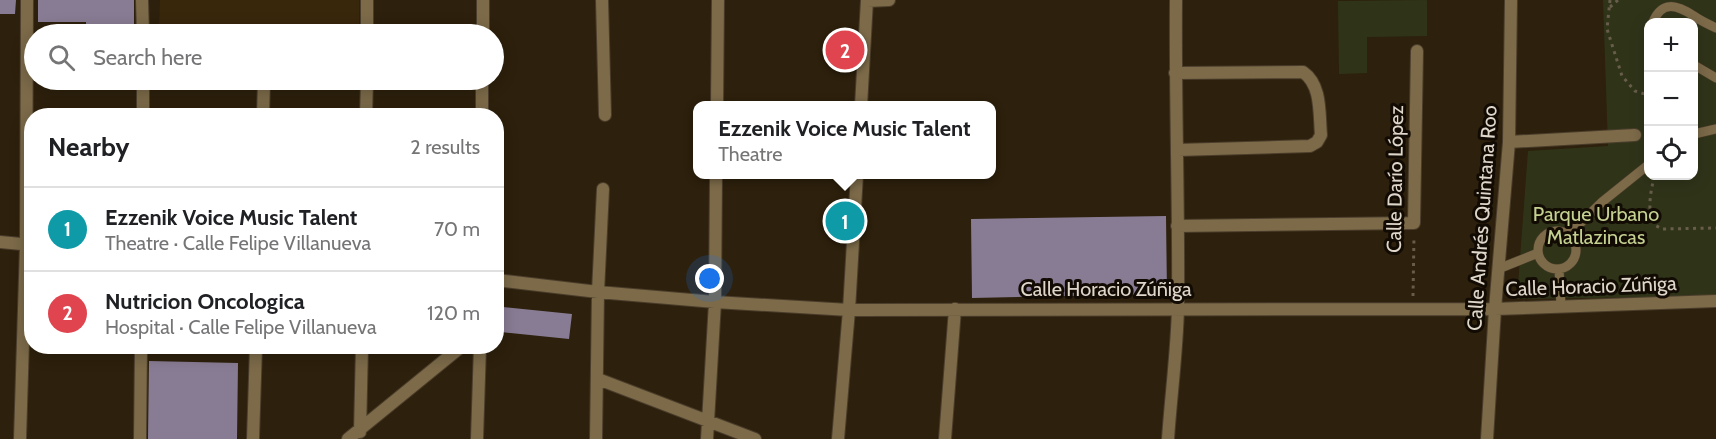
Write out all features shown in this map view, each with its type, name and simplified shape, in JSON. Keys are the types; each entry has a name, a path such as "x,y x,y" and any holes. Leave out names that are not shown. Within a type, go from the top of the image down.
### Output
{"street":[{"path":"27,0 27,24"},
{"path":"142,0 143,24"},
{"path":"367,0 367,24"},
{"path":"483,0 483,24"},
{"path":"602,0 604,115"},
{"path":"717,101 718,0"},
{"path":"861,101 867,0 889,0"},
{"path":"1168,439 1178,309 1176,0"},
{"name":"Calle Andrés Quintana Roo","path":"1487,439 1509,142 1511,0"},
{"name":"Calle Darío López","path":"1414,222 1417,51"},
{"path":"1175,73 1303,72 1312,79 1316,87 1321,135 1317,142 1310,146 1178,150"},
{"path":"28,90 28,108"},
{"path":"142,108 143,90"},
{"path":"263,108 264,90"},
{"path":"366,108 367,90"},
{"path":"482,90 482,108"},
{"path":"1509,142 1635,135"},
{"path":"707,439 715,302 716,179"},
{"path":"838,439 857,179"},
{"path":"596,439 598,292 603,189"},
{"path":"1177,226 1414,222"},
{"path":"0,242 24,244"},
{"name":"Calle Horacio Zúñiga","path":"504,281 715,302 849,310 1495,309 1716,302"},
{"path":"945,439 955,309"},
{"path":"20,439 24,352"},
{"path":"140,439 141,354"},
{"path":"253,439 256,354"},
{"path":"360,434 362,354"},
{"path":"348,439 360,434 453,354"},
{"path":"477,439 480,354"},
{"path":"598,379 755,439"}],"lane":[{"path":"1654,18 1662,7 1670,4 1679,5 1696,18"},
{"path":"1698,19 1716,28"},
{"path":"1698,67 1716,78"},
{"path":"1698,133 1716,129"},
{"path":"1568,235 1602,202 1644,168"},
{"path":"1555,231 1568,235 1576,247 1572,261 1559,269 1545,264 1538,253 1542,238 1555,231"},
{"path":"1498,269 1538,253"},
{"path":"1559,269 1561,306"}],"path":[{"path":"1610,0 1607,29 1622,76 1635,91 1644,94"},
{"path":"1610,7 1618,0"},
{"path":"1653,180 1650,195 1650,213 1653,224 1662,229 1716,228"},
{"name":"Calle Darío López","path":"1413,308 1414,222"}],"shaded area":[{"path":"160,0 359,0 359,24 159,24"}],"green space":[{"path":"1427,0 1427,36 1367,37 1367,73 1339,74 1338,1"},
{"name":"Parque Urbano Matlazincas","path":"1603,0 1716,0 1716,296 1517,299 1528,151 1608,146"}],"building":[{"path":"0,0 16,0 15,14 0,14"},
{"path":"38,0 134,0 134,24 38,22"},
{"path":"1166,216 1167,294 972,298 971,219"},
{"path":"504,307 572,314 569,339 504,332"},
{"path":"149,361 238,363 237,439 148,439"}],"place":[{"name":"Nutricion Oncologica","path":"845,50"},
{"name":"Ezzenik Voice Music Talent","path":"845,221"}]}
